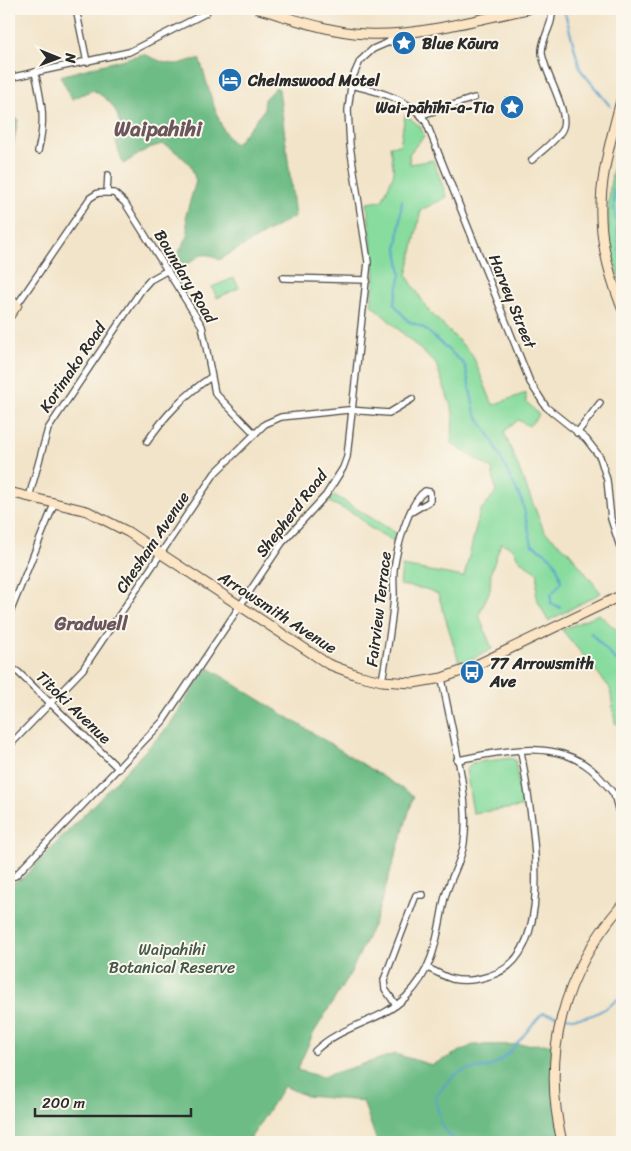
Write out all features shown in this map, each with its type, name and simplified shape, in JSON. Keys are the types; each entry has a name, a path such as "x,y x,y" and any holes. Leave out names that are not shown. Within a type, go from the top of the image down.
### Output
{"main road":[{"path":"259,9 338,31 393,34 528,9"},
{"path":"622,97 602,175 600,205 606,263 622,308"},
{"path":"9,316 13,302"},
{"name":"Arrowsmith Avenue","path":"9,492 55,502 99,516 161,554 328,664 382,681 413,683 442,678 472,667 621,598"},
{"path":"562,1142 556,1114 554,1079 556,1046 565,1003 588,952 606,924 622,906"}],"street":[{"path":"76,9 87,62"},
{"path":"9,78 87,62 141,47 206,13 208,9"},
{"path":"532,160 558,134 564,123 542,53 553,19 552,9"},
{"name":"Shepherd Road","path":"9,877 16,876 163,721 282,543 317,506 338,476 347,457 367,280 367,253 348,128 351,85 354,73 363,56 389,42 393,34"},
{"path":"35,72 44,114 43,130 38,151"},
{"path":"351,85 388,96 422,115 474,98"},
{"name":"Harvey Street","path":"422,115 530,382 546,407 594,448 604,466 611,520 622,553"},
{"path":"13,302 90,198 98,193 107,192 108,175"},
{"name":"Boundary Road","path":"107,192 114,193 125,203 204,331 213,388 220,400 255,434"},
{"name":"Korimako Road","path":"29,497 43,441 54,417 142,289 150,280 168,270"},
{"path":"283,278 367,280"},
{"path":"147,442 155,429 200,384 211,377"},
{"name":"Chesham Avenue","path":"9,746 88,663 216,473 265,424 281,417 352,410 389,413 412,399"},
{"path":"577,434 600,402"},
{"path":"9,615 55,502"},
{"name":"Fairview Terrace","path":"382,681 394,596 394,567 410,513"},
{"name":"Titoki Avenue","path":"9,667 18,672 119,769"},
{"path":"315,1051 335,1035 372,1020 396,1005 414,989 427,968 438,938 445,895 460,859 464,843 465,815 442,678"},
{"path":"457,760 521,751 550,750 576,759 592,770 622,804"},
{"path":"427,968 452,978 478,979 502,972 510,966 517,958 524,944 535,900 537,869 521,751"},
{"path":"614,794 622,824"},
{"path":"396,1005 385,989 384,980 420,895 411,890"}],"green space":[{"path":"143,54 171,64 200,60 224,132 236,144 264,110 264,99 276,87 279,89 295,216 219,260 205,255 187,264 177,264 176,257 188,236 186,215 196,181 190,164 171,148 162,144 149,148 123,164 115,139 121,129 115,110 93,90 72,99 60,76"},
{"path":"9,113 18,120 9,165"},
{"path":"405,115 420,126 424,136 409,154 410,164 433,160 447,197 421,210 407,276 428,310 472,354 493,405 526,393 526,401 539,415 529,426 518,420 504,432 544,531 569,552 601,593 548,621 536,597 538,573 518,559 513,548 501,543 491,572 490,590 479,615 492,649 460,665 438,594 426,589 400,585 402,566 464,577 480,511 496,492 492,469 452,444 453,412 436,364 371,304 375,276 367,203 382,201 394,173 390,146 400,145"},
{"path":"622,133 622,286 615,267 611,247 608,210 613,172"},
{"path":"234,278 239,288 217,298 212,287"},
{"path":"334,495 396,533 394,541 370,528 357,515 329,502"},
{"path":"599,614 622,635 622,726 615,723 610,688 562,630"},
{"name":"Waipahihi Botanical Reserve","path":"207,667 414,796 375,921 350,974 313,1034 297,1070 322,1077 395,1054 432,1065 473,1045 555,1044 562,1142 377,1142 363,1101 306,1096 284,1086 248,1142 9,1142 9,884 23,878 168,727"},
{"path":"511,758 515,760 522,807 473,813 466,770 472,763"}],"waterway":[{"path":"562,9 565,13 580,69 610,106"},
{"path":"622,182 614,190 614,206 622,270"},
{"path":"402,200 397,249 401,274 394,304 408,321 424,328 465,365 475,413 491,438 522,501 532,545 549,556 558,569 561,582 551,595 551,603 561,608"},
{"path":"590,632 622,667"},
{"path":"565,1017 581,1018 596,1014 622,996"},
{"path":"457,1142 442,1127 435,1097 450,1079 459,1073 470,1069 487,1068 505,1057 543,1013 558,1016"}],"place":[{"name":"Blue Kōura","path":"404,43"},
{"name":"Chelmswood Motel","path":"230,80"},
{"name":"Wai-pāhīhī-a-Tia","path":"512,107"},
{"name":"77 Arrowsmith Ave","path":"472,672"}],"district":[{"name":"Waipahihi","path":"158,129"},
{"name":"Gradwell","path":"91,623"}]}
